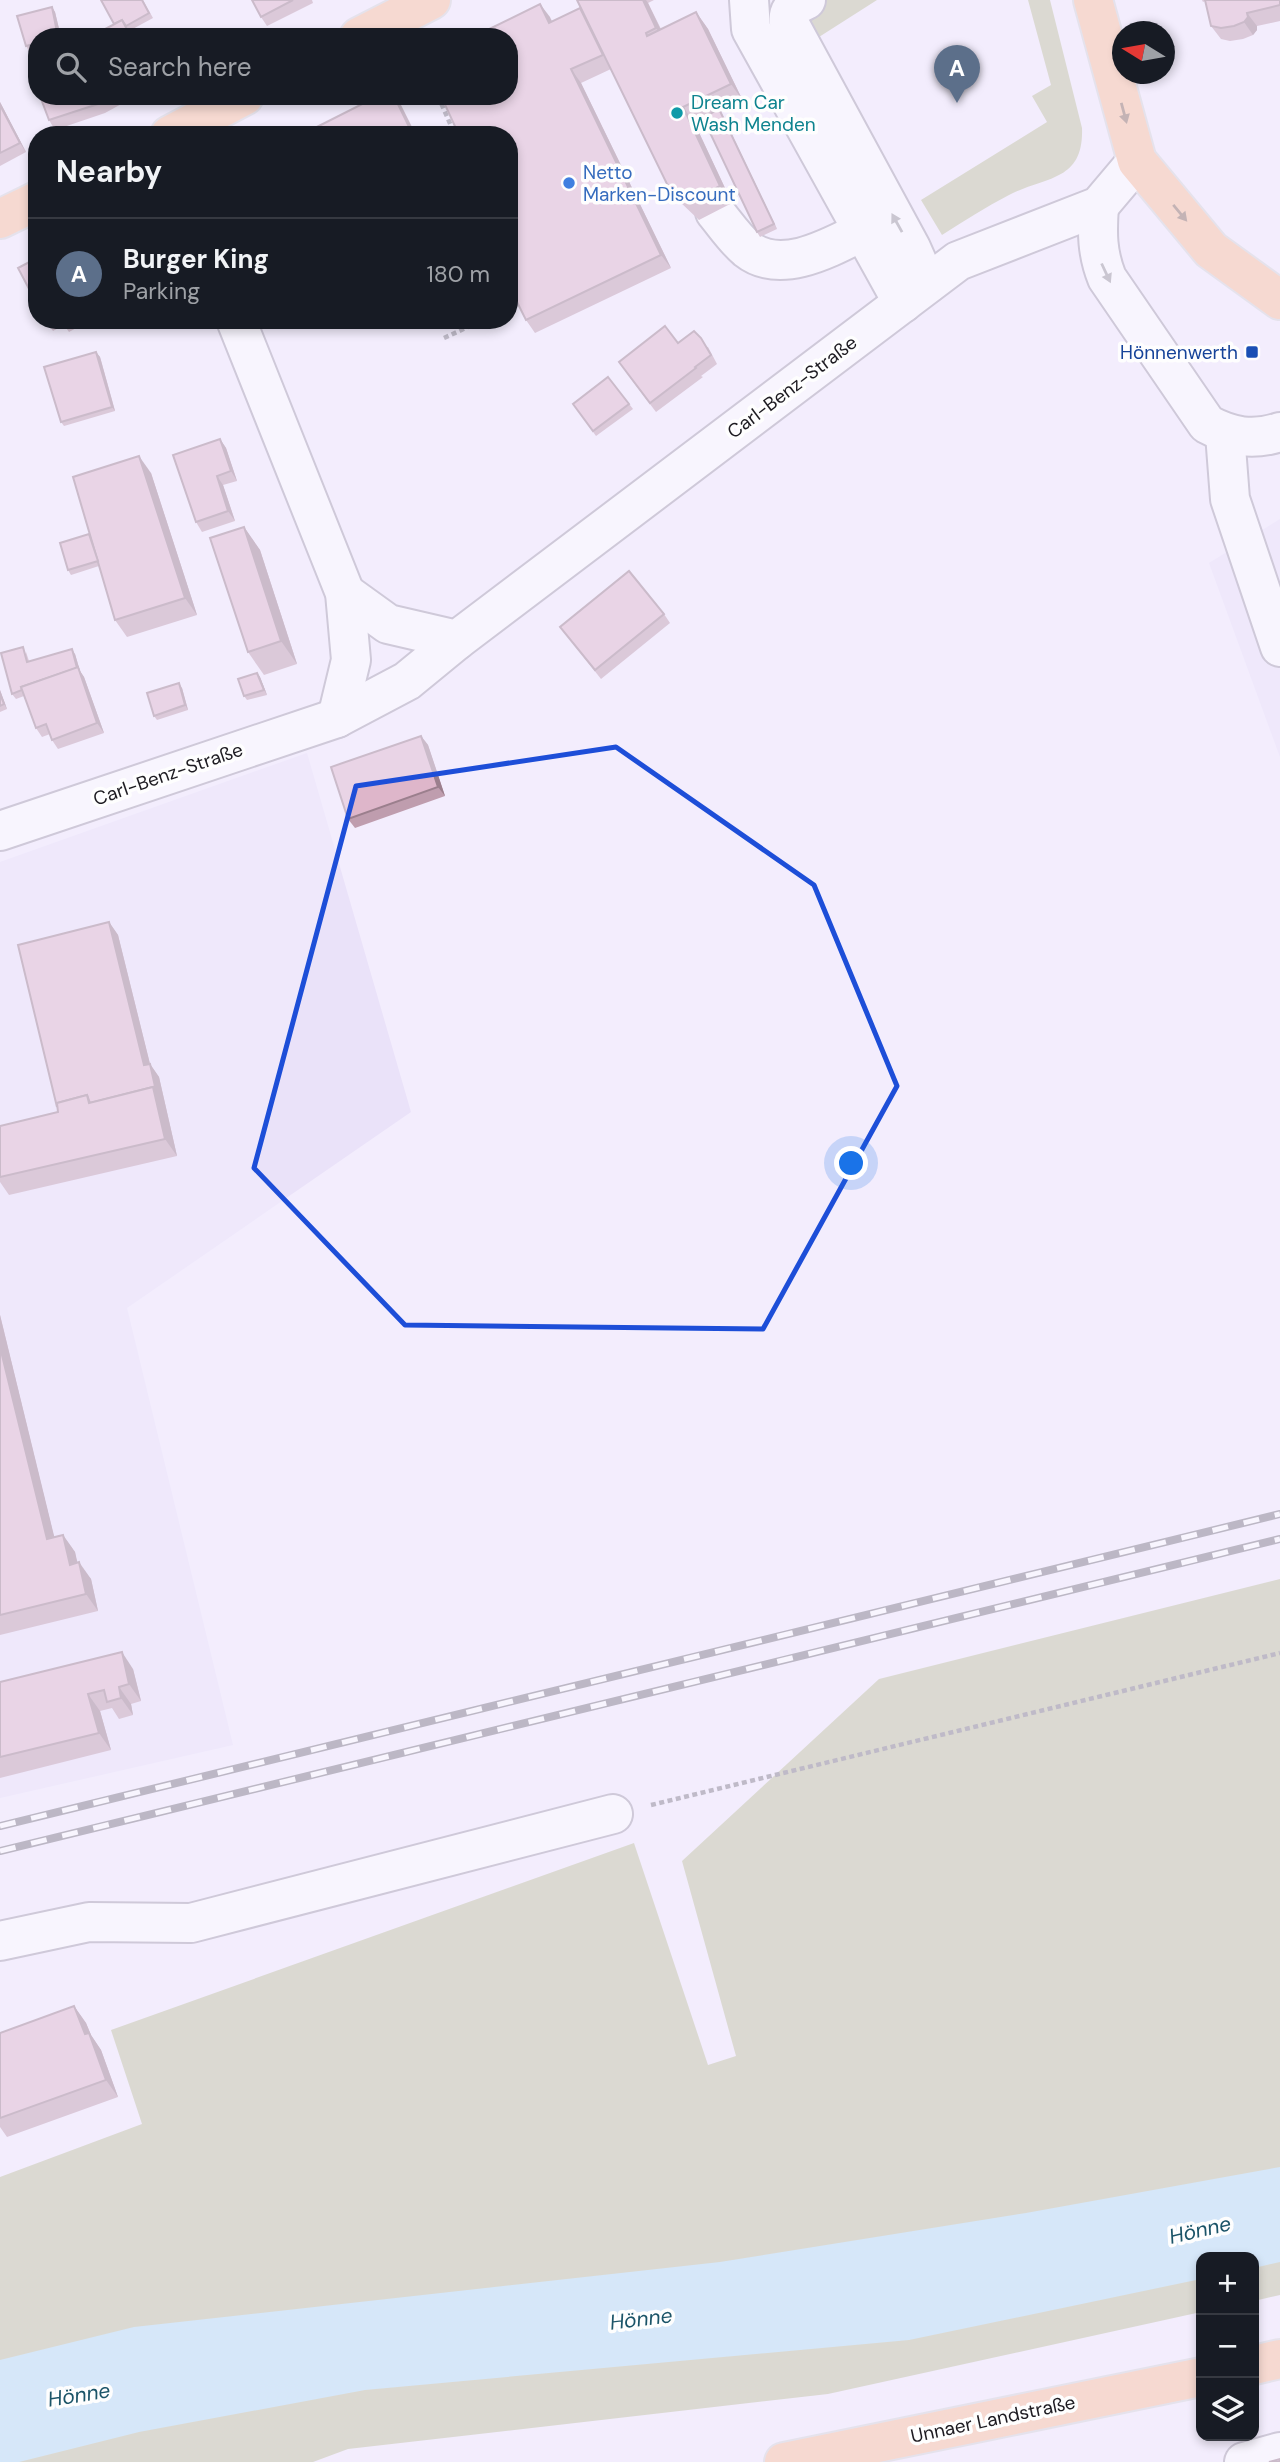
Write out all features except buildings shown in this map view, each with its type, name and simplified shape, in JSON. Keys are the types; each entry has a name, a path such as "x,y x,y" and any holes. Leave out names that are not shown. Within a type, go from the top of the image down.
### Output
{"main road":[{"path":"377,28 431,0"},
{"path":"1093,0 1137,160 1211,250 1280,300"},
{"path":"187,126 227,105"},
{"path":"0,219 28,205"},
{"path":"1259,2364 1280,2359"},
{"name":"Unnaer Landstraße","path":"784,2462 1196,2377"}],"street":[{"path":"749,0 751,29 863,230 915,293"},
{"path":"806,0 792,8 788,15 789,23 911,248 915,293"},
{"name":"Carl-Benz-Straße","path":"0,831 337,718 407,681 457,640 958,261 1099,206 1137,160"},
{"path":"1099,206 1096,235 1099,258 1107,278 1207,424 1225,434 1247,438 1280,432"},
{"path":"715,212 748,250 774,261 828,249 863,230"},
{"path":"240,329 345,593 351,660 337,718"},
{"path":"1225,434 1230,499 1280,647"},
{"path":"345,593 388,624 457,640"},
{"path":"0,1941 89,1922 191,1923 613,1814"},
{"path":"1244,2462 1280,2452"}],"path":[{"path":"442,105 451,126"},
{"path":"444,338 464,329"},
{"path":"613,1814 1280,1653"}],"highlighted area":[{"path":"616,747 814,885 897,1086 763,1329 405,1325 254,1168 356,786"}],"shaded area":[{"path":"1280,519 1280,757 1209,563"},
{"path":"307,753 411,1112 127,1308 233,1745 0,1798 0,862"}],"green space":[{"path":"821,0 877,0 819,37 824,46 815,52 807,33 816,5"},
{"path":"1028,0 1050,0 1082,128 1081,146 1076,159 1060,175 1009,195 942,235 921,200 1047,122 1032,96 1051,85"},
{"path":"1280,1579 1280,2295 1259,2300 1259,2252 1196,2252 1196,2313 828,2394 348,2449 313,2462 0,2462 0,2177 142,2124 111,2030 634,1843 708,2065 736,2056 682,1861 879,1679"}],"water":[{"name":"Hönne","path":"1280,2167 1280,2262 1259,2267 1259,2252 1196,2252 1196,2280 909,2340 365,2390 139,2432 19,2462 0,2462 0,2360 134,2327 720,2262 1026,2213"}],"railway":[{"path":"0,1826 1280,1514"},
{"path":"0,1851 1280,1539"}],"place":[{"name":"Burger King","path":"957,103"},
{"name":"Dream Car Wash Menden","path":"677,113"},
{"name":"Netto Marken-Discount","path":"569,183"},
{"name":"Hönnenwerth","path":"1252,352"}]}
